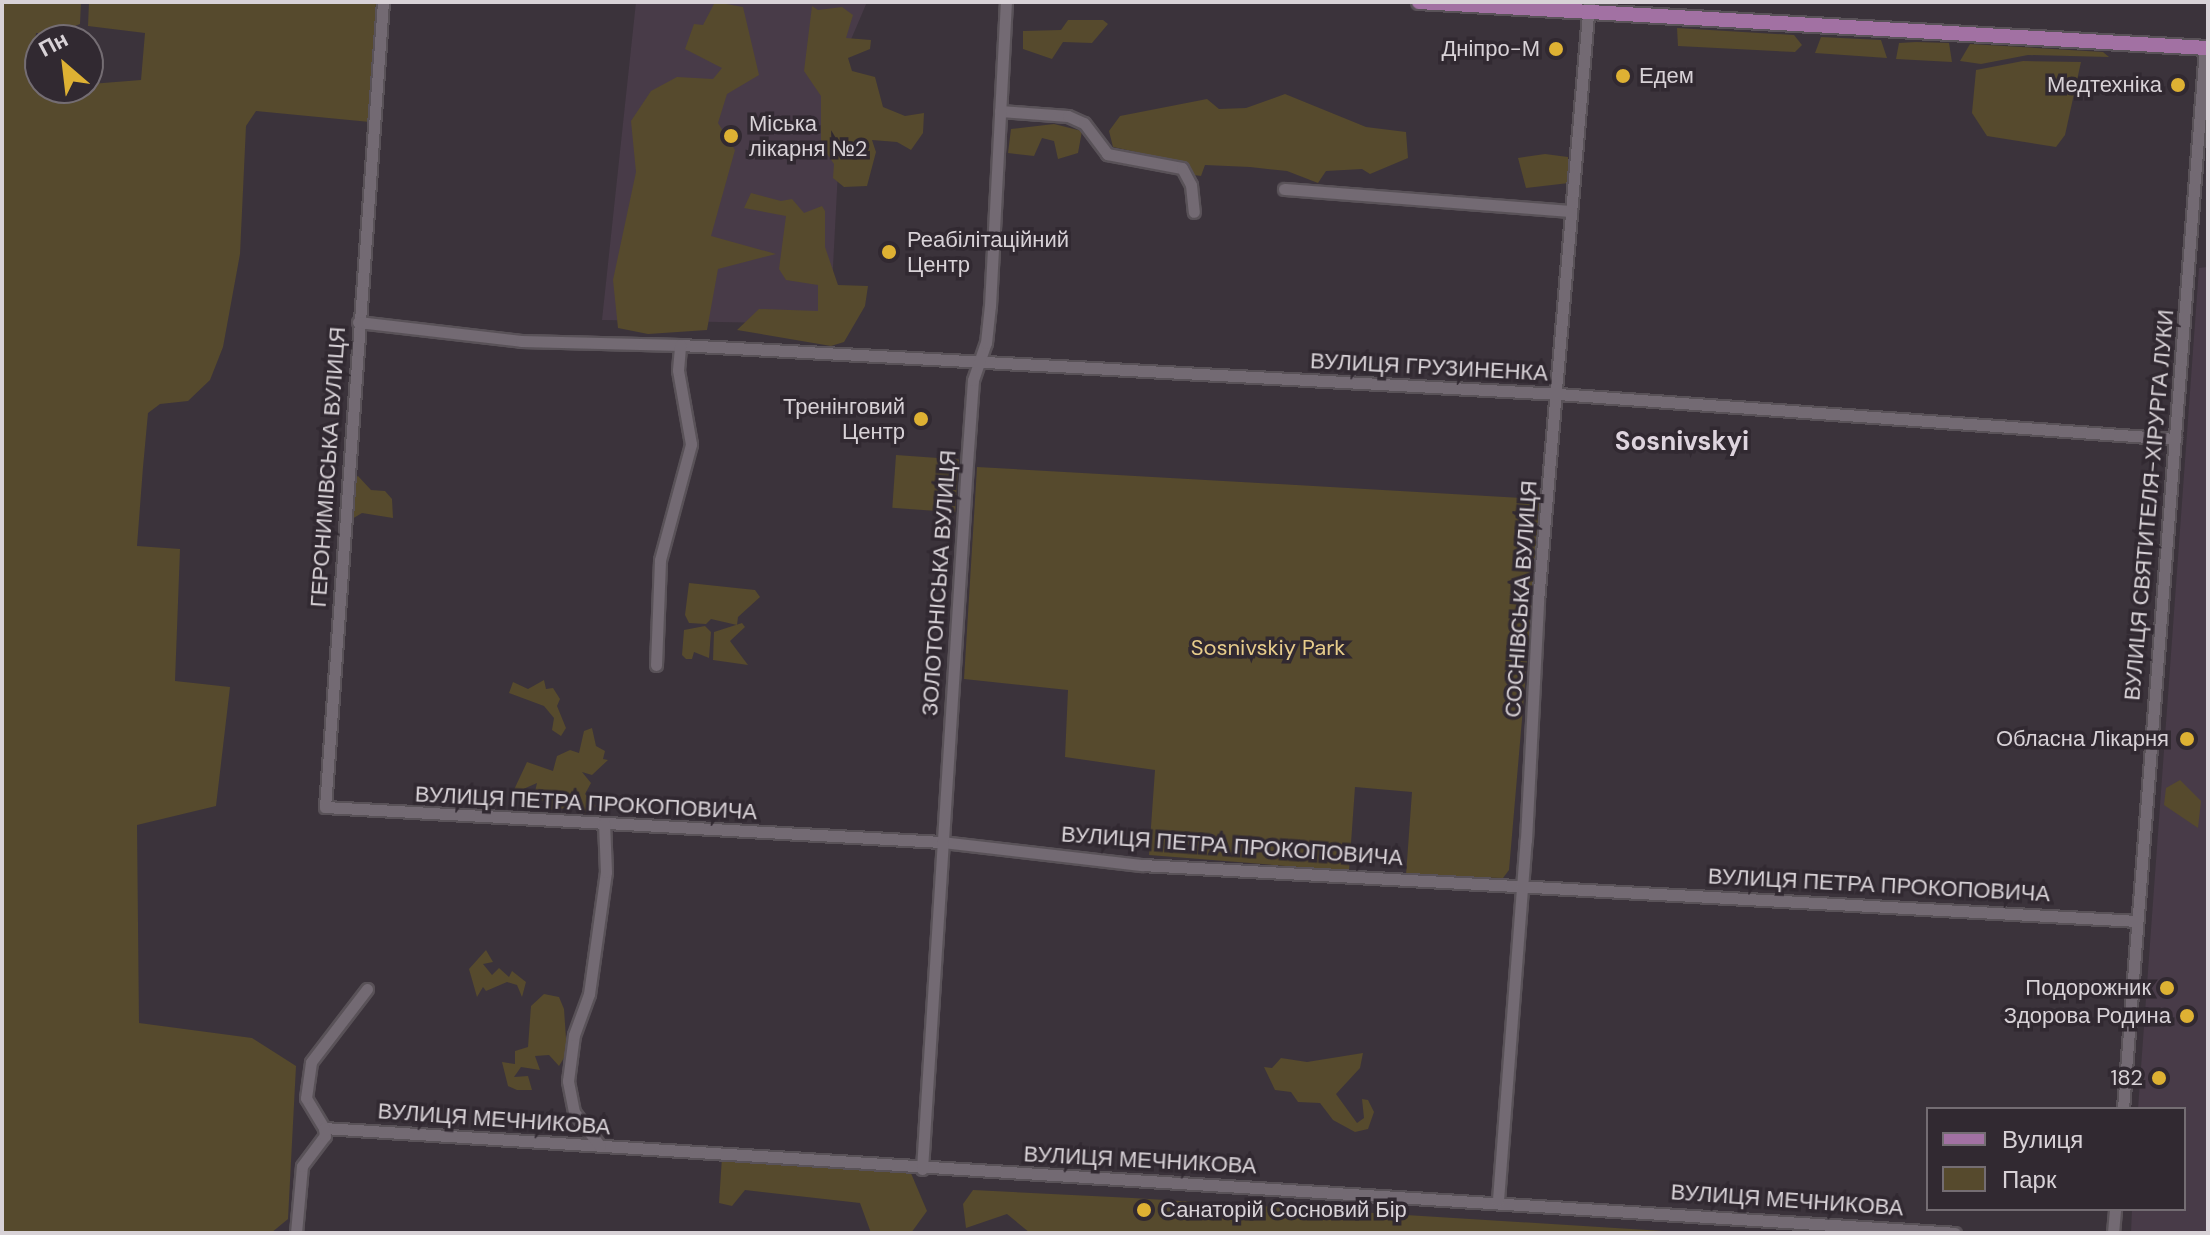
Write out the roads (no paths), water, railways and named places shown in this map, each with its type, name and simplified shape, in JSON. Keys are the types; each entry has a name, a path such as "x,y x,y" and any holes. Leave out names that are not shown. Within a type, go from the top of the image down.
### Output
{"main road":[{"path":"1419,2 1588,8 2206,48"}],"street":[{"name":"ГЕРОНИМІВСЬКА ВУЛИЦЯ","path":"325,807 383,2"},
{"name":"ЗОЛОТОНІСЬКА ВУЛИЦЯ","path":"922,1169 971,408 990,306 1006,2"},
{"name":"СОСНІВСЬКА ВУЛИЦЯ","path":"1498,1200 1522,887 1538,601 1558,394 1588,8"},
{"name":"ВУЛИЦЯ СВЯТИТЕЛЯ-ХІРУРГА ЛУКИ","path":"2123,1107 2206,48"},
{"path":"1000,111 1068,116 1084,123 1107,154 1182,168 1191,185 1194,212"},
{"path":"1284,189 1571,211"},
{"name":"ВУЛИЦЯ ГРУЗИНЕНКА","path":"358,322 521,341 680,345 1558,394 2175,439"},
{"path":"656,665 660,560 691,444 678,370 680,345"},
{"name":"ВУЛИЦЯ ПЕТРА ПРОКОПОВИЧА","path":"325,807 942,842 1142,865 2137,921"},
{"path":"600,1147 574,1112 568,1081 574,1035 589,994 606,872 604,823"},
{"path":"296,1233 302,1166 325,1136 324,1128 306,1098 311,1062 367,989"},
{"name":"ВУЛИЦЯ МЕЧНИКОВА","path":"324,1128 922,1169 1498,1200 1955,1233"},
{"path":"2113,1233 2115,1211"}],"place":[{"name":"Дніпро-М","path":"1556,49"},
{"name":"Едем","path":"1623,76"},
{"name":"Медтехніка","path":"2178,85"},
{"name":"Міська лікарня №2","path":"731,136"},
{"name":"Реабілітаційний Центр","path":"889,252"},
{"name":"Тренінговий Центр","path":"921,419"},
{"name":"Обласна Лікарня","path":"2187,739"},
{"name":"Подорожник","path":"2167,988"},
{"name":"Здорова Родина","path":"2187,1016"},
{"name":"182","path":"2159,1078"},
{"name":"Санаторій Сосновий Бір","path":"1144,1210"}],"district":[{"name":"Sosnivskyi","path":"1682,442"}],"park label":[{"name":"Sosnivskiy Park","path":"1268,648"}]}
